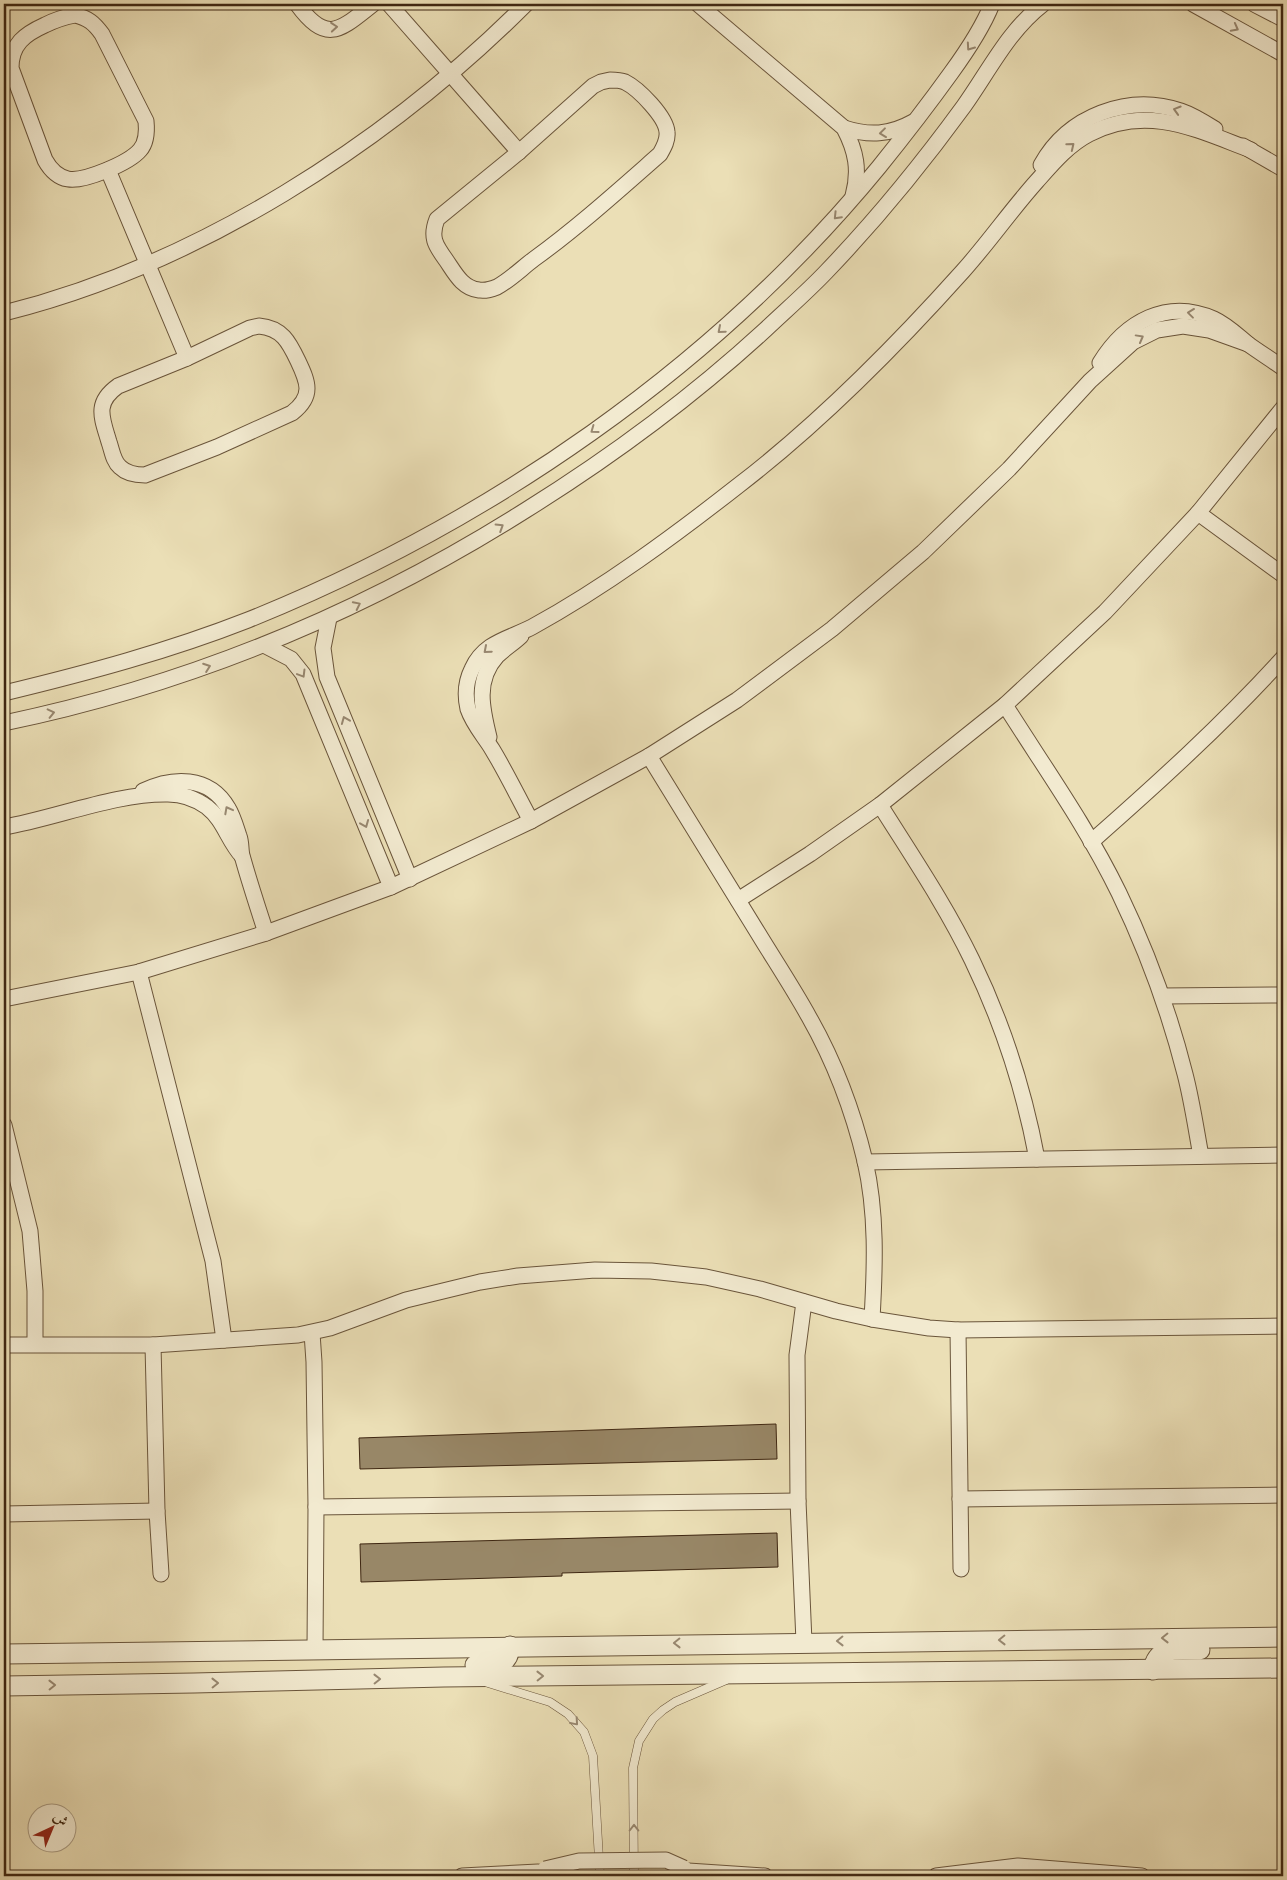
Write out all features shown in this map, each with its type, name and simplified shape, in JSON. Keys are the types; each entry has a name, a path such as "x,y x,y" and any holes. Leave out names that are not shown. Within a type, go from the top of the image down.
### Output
{"street":[{"path":"298,4 313,23 320,27 335,29 349,23 373,4"},
{"path":"389,4 519,152"},
{"path":"4,313 34,305 148,265 254,211 356,147 450,74 526,4"},
{"path":"698,4 844,128 853,145 857,163 857,182 852,199"},
{"path":"4,693 165,650 246,621 307,595 426,536 540,467 642,395 691,356 783,272 852,199 918,119 974,41 992,4"},
{"path":"4,723 53,713 141,689 205,668 329,618 431,567 479,540 613,453 673,409 730,362 823,275 874,221 943,134 1019,26 1043,4"},
{"path":"1193,4 1283,54"},
{"path":"1254,4 1283,19"},
{"path":"75,15 86,18 96,24 146,120 147,131 145,141 140,150 132,157 108,170 79,179 68,179 58,176 50,169 44,160 10,68 13,50 23,36 64,17 75,15"},
{"path":"610,80 619,80 627,83 634,89 659,113 665,122 668,133 666,144 660,154 554,245 498,287 479,290 470,288 462,282 438,249 434,239 437,219 519,152 593,86 610,80"},
{"path":"844,128 859,133 875,134 905,127 918,119"},
{"path":"531,821 492,749 471,716 468,706 466,694 470,672 475,662 490,645 530,628 626,568 688,525 763,467 834,404 902,338 966,268 1025,194 1073,144 1097,130 1124,122 1139,120 1167,121 1195,129 1251,150 1283,169"},
{"path":"108,170 187,358"},
{"path":"4,999 139,972 266,933 391,887 531,821 649,756 745,694 832,629 924,552 1009,470 1090,381 1106,354 1123,333 1134,325 1160,314 1187,312 1200,314 1227,326 1248,344 1283,368"},
{"path":"259,326 277,330 289,343 307,378 306,398 292,413 217,447 145,475 136,476 127,472 115,460 100,415 105,398 118,386 187,358 250,328 259,326"},
{"path":"738,900 810,854 880,805 1005,705 1105,612 1198,513 1283,408"},
{"path":"1198,513 1283,575"},
{"path":"329,618 323,648 327,677 410,879"},
{"path":"264,645 291,660 303,674 391,887"},
{"path":"1091,842 1174,768 1254,690 1283,658"},
{"path":"1005,705 1091,842 1118,892 1142,943 1162,996 1185,1075 1201,1156"},
{"path":"338,758 357,750"},
{"path":"649,756 810,1018 829,1056 851,1112 865,1162 875,1236 872,1319"},
{"path":"4,827 130,797 178,794 199,802 216,815 223,824 233,845 242,856 266,933"},
{"path":"880,805 952,921 989,996 1018,1075 1029,1115 1037,1159"},
{"path":"139,972 213,1261 224,1340"},
{"path":"1162,996 1283,995"},
{"path":"4,1125 30,1231 36,1291 35,1344"},
{"path":"865,1162 1283,1155"},
{"path":"4,1345 153,1345 284,1337 312,1333 406,1300 480,1282 556,1272 595,1270 651,1271 697,1276 760,1289 872,1319 928,1328 958,1330 1283,1326"},
{"path":"804,1302 797,1356 798,1501 804,1642"},
{"path":"958,1330 961,1569"},
{"path":"312,1333 316,1507 314,1650"},
{"path":"153,1345 160,1574"},
{"path":"960,1499 1283,1495"},
{"path":"316,1507 798,1501"},
{"path":"4,1514 157,1511"},
{"path":"4,1654 1283,1636"},
{"path":"1153,1670 1156,1658 1164,1652 1212,1650 1244,1637"},
{"path":"444,1677 462,1667 501,1663 508,1657 510,1646"},
{"path":"4,1686 194,1684 444,1677 1283,1668"},
{"path":"462,1876 546,1873 579,1861 666,1860 683,1873 739,1873 764,1876"},
{"path":"936,1876 1018,1866 1142,1876"}],"lane":[{"path":"634,1876 633,1768 639,1742 653,1719 674,1702 738,1674"},
{"path":"467,1677 550,1702 568,1714 584,1732 593,1756 600,1876"}],"building":[{"path":"776,1424 777,1459 360,1469 359,1438"},
{"path":"777,1533 778,1567 562,1573 562,1576 361,1582 360,1544"}]}
